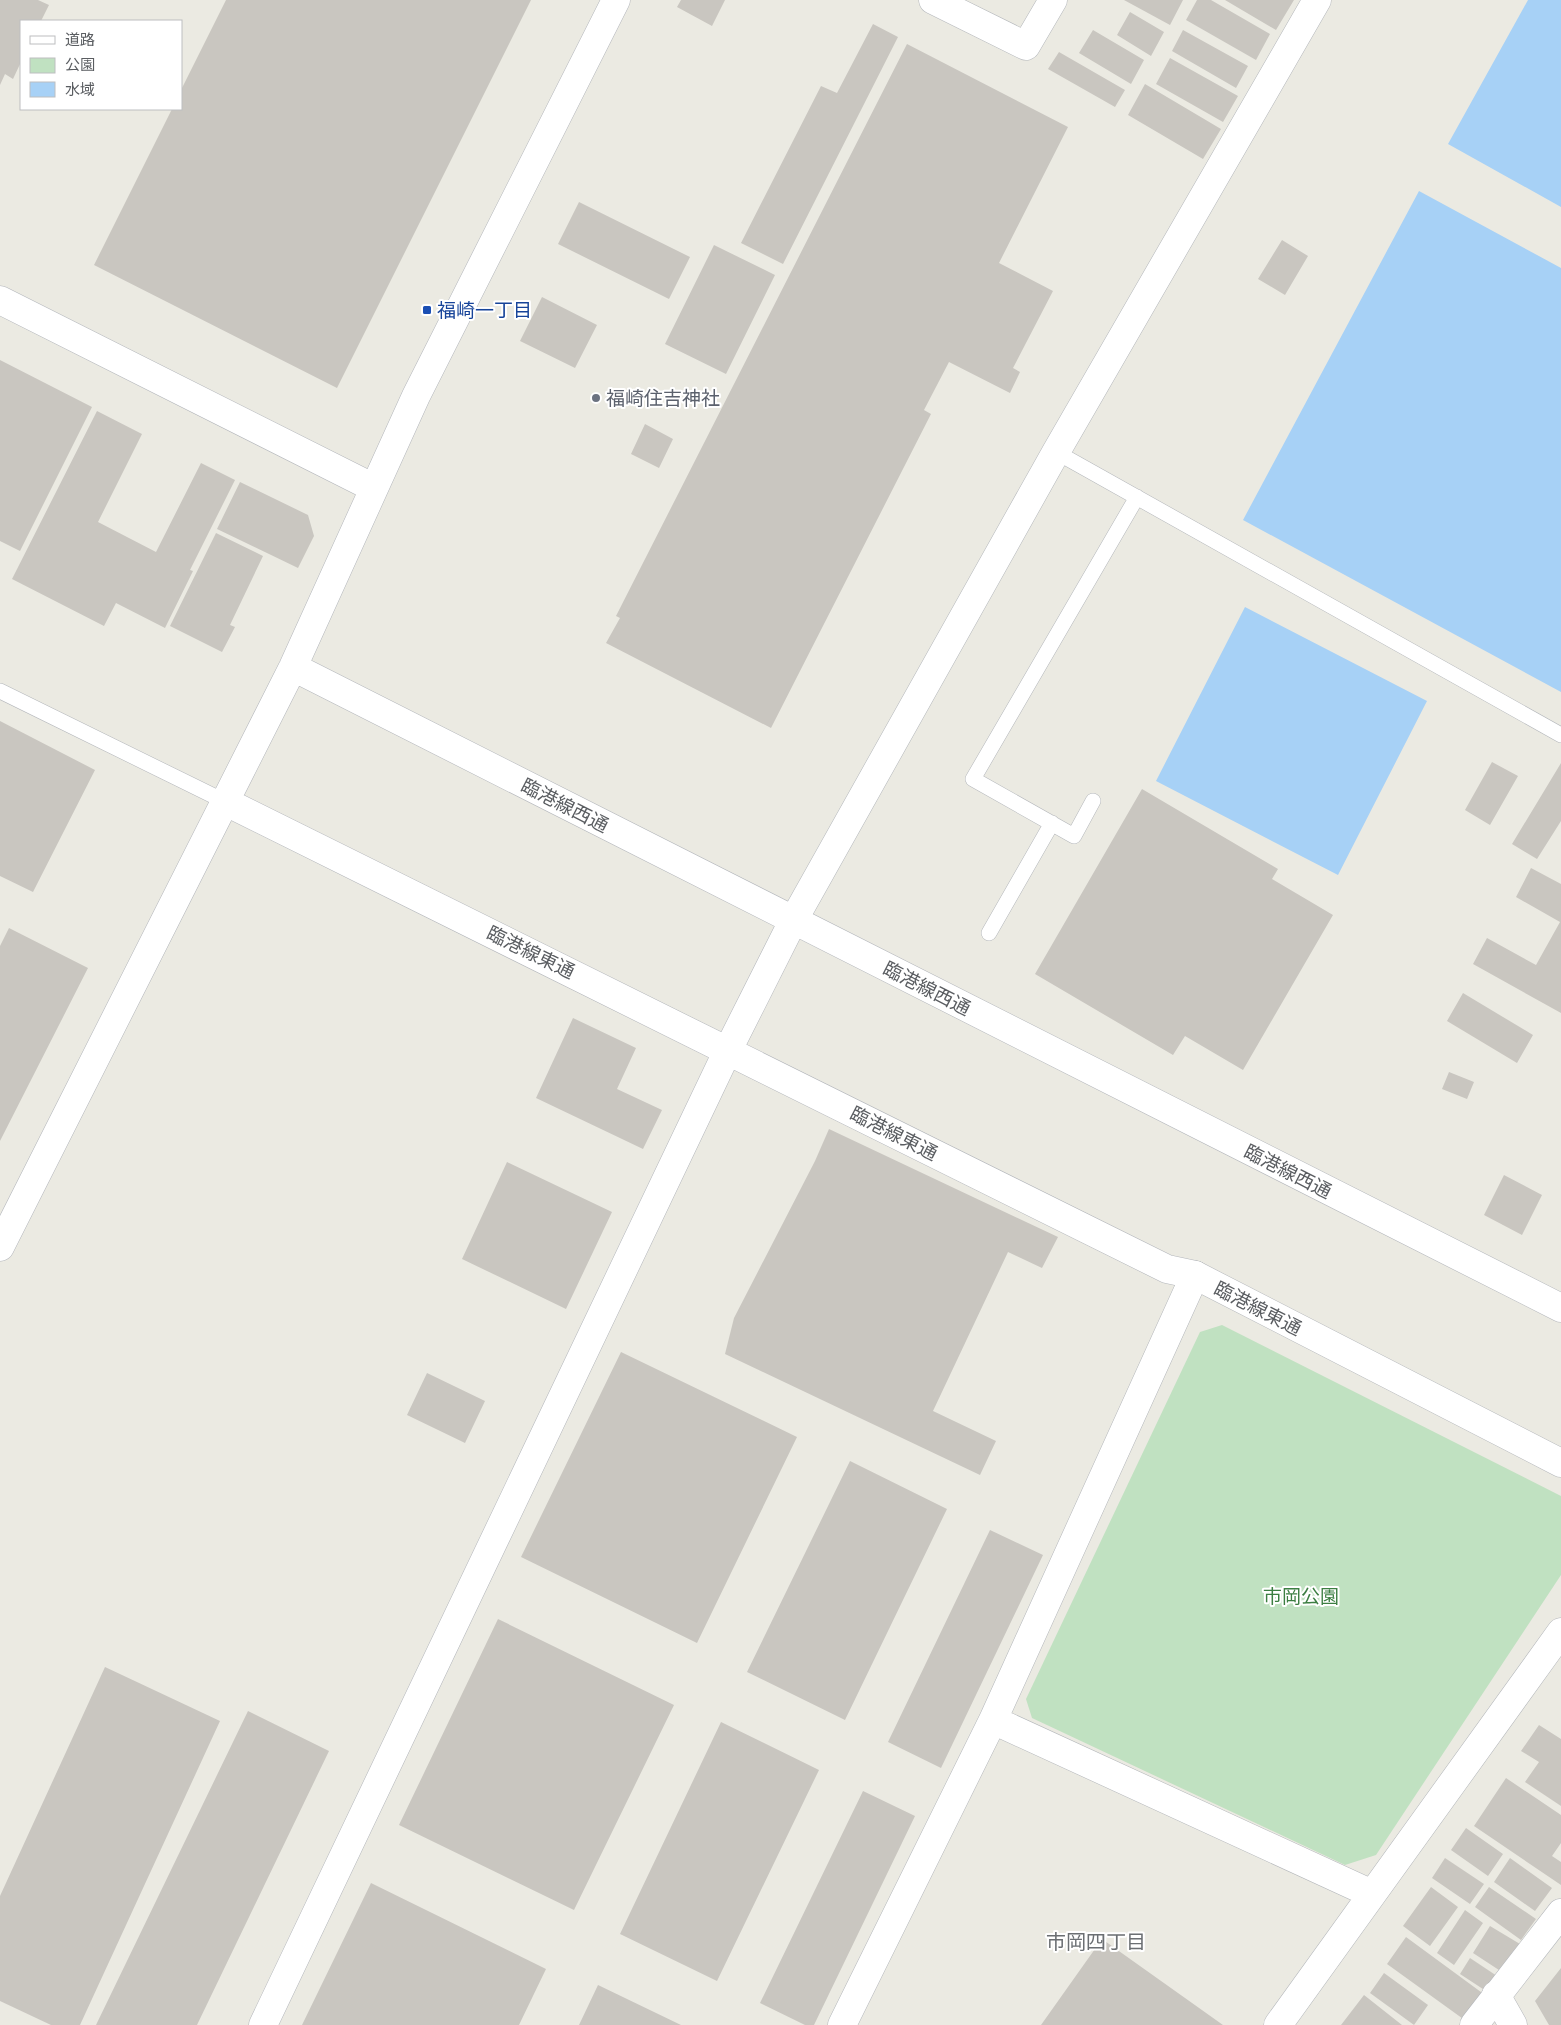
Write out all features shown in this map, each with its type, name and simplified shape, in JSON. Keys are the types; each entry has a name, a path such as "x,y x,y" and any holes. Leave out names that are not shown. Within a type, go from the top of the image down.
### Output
{"street":[{"path":"0,1247 293,667 416,396 616,0"},
{"path":"933,0 1026,46 1053,0"},
{"path":"263,2025 728,1050 793,921 1056,452 1317,0"},
{"path":"0,300 374,488"},
{"name":"臨港線西通","path":"293,667 1561,1308"},
{"name":"臨港線東通","path":"226,802 1167,1269 1195,1275 1561,1463"},
{"path":"842,2025 993,1720 1195,1275"},
{"path":"1278,2025 1561,1632"},
{"path":"993,1720 1372,1894"},
{"path":"1474,2025 1561,1914"},
{"path":"1496,1995 1513,2025"}],"lane":[{"path":"1056,452 1561,735"},
{"path":"1093,801 1074,836 973,779 1137,497"},
{"path":"0,691 226,802"},
{"path":"990,933 1052,824"}],"green space":[{"name":"市岡公園","path":"1222,1325 1561,1496 1561,1575 1376,1855 1345,1865 1032,1718 1026,1699 1200,1332"}],"water":[{"path":"1528,0 1561,0 1561,207 1448,144"},
{"path":"1419,191 1561,268 1561,692 1243,520"},
{"path":"1245,607 1427,701 1338,875 1156,781"}],"building":[{"path":"0,0 38,0 49,5 42,20 20,20 20,64 13,79 5,74 0,85"},
{"path":"226,0 531,0 337,388 94,265 172,110 182,110 182,88"},
{"path":"681,0 725,0 712,26 677,7"},
{"path":"1124,0 1183,0 1170,25"},
{"path":"1197,0 1211,0 1270,34 1256,60 1186,20"},
{"path":"1225,0 1294,0 1276,30"},
{"path":"1130,12 1164,32 1151,56 1117,35"},
{"path":"873,24 898,37 783,264 741,243 821,86 837,93"},
{"path":"1093,30 1144,60 1131,84 1079,53"},
{"path":"1183,30 1248,66 1236,88 1172,51"},
{"path":"907,44 1068,127 999,263 1053,291 1013,368 1020,372 1010,393 949,362 924,410 931,414 771,728 606,643 620,618 616,616"},
{"path":"1059,52 1125,90 1115,107 1048,69"},
{"path":"1170,58 1238,96 1223,122 1156,84"},
{"path":"1145,84 1221,129 1203,159 1128,115"},
{"path":"579,202 690,257 669,299 558,244"},
{"path":"1282,240 1308,256 1285,295 1258,279"},
{"path":"714,245 775,275 726,374 665,344"},
{"path":"542,297 597,325 575,368 520,341"},
{"path":"0,360 92,407 20,551 0,541"},
{"path":"97,411 142,434 98,522 156,552 201,463 235,480 190,570 193,571 165,628 116,603 104,626 12,579"},
{"path":"645,424 673,439 659,468 631,454"},
{"path":"240,482 308,515 314,536 298,568 217,529"},
{"path":"216,533 263,556 230,625 235,627 222,652 170,626"},
{"path":"0,721 95,770 33,892 0,876"},
{"path":"1492,762 1518,776 1490,825 1465,810"},
{"path":"1561,763 1561,821 1537,859 1512,844"},
{"path":"1142,789 1278,869 1272,879 1333,915 1243,1070 1185,1036 1173,1055 1035,974"},
{"path":"1531,868 1561,884 1561,1013 1473,964 1487,938 1536,965 1560,922 1516,897"},
{"path":"9,928 88,968 0,1141 0,946"},
{"path":"1463,993 1533,1035 1517,1063 1447,1021"},
{"path":"573,1018 636,1048 617,1089 662,1110 643,1149 536,1098"},
{"path":"1449,1072 1474,1082 1467,1099 1442,1089"},
{"path":"829,1129 1058,1237 1042,1268 1008,1252 933,1411 996,1441 980,1475 725,1354 734,1318 815,1161"},
{"path":"507,1162 612,1212 566,1309 462,1259"},
{"path":"1504,1175 1542,1195 1522,1235 1484,1215"},
{"path":"621,1352 797,1437 697,1643 521,1557"},
{"path":"427,1373 485,1401 465,1443 407,1415"},
{"path":"850,1461 947,1509 845,1720 747,1672"},
{"path":"990,1530 1043,1555 941,1768 888,1742"},
{"path":"498,1619 674,1705 574,1910 399,1825"},
{"path":"105,1667 220,1721 80,2025 51,2025 0,2001 0,1896"},
{"path":"248,1711 329,1751 197,2025 96,2025"},
{"path":"721,1722 819,1770 717,1981 620,1934"},
{"path":"1539,1725 1561,1739 1561,1806 1525,1782 1539,1762 1521,1751"},
{"path":"1506,1778 1561,1815 1561,1843 1552,1856 1561,1862 1561,1885 1474,1826"},
{"path":"863,1791 915,1816 814,2025 805,2025 760,2003"},
{"path":"1466,1828 1503,1854 1488,1876 1451,1850"},
{"path":"1445,1858 1484,1884 1470,1904 1432,1878"},
{"path":"1510,1858 1552,1888 1535,1911 1494,1882"},
{"path":"371,1883 546,1969 519,2025 302,2025"},
{"path":"1431,1887 1458,1907 1430,1946 1403,1926"},
{"path":"1489,1887 1536,1919 1521,1940 1475,1907"},
{"path":"1465,1910 1483,1923 1454,1965 1437,1953"},
{"path":"1490,1926 1520,1944 1502,1972 1473,1953"},
{"path":"1406,1937 1485,1995 1466,2021 1387,1964"},
{"path":"1102,1939 1223,2025 1041,2025"},
{"path":"1470,1958 1500,1978 1489,1993 1460,1974"},
{"path":"1561,1968 1561,2025 1549,2025 1535,2001"},
{"path":"1384,1973 1428,2005 1414,2025 1370,1993"},
{"path":"598,1985 681,2025 579,2025"},
{"path":"1364,1995 1402,2025 1341,2025"}],"place":[{"name":"福崎一丁目","path":"427,310"},
{"name":"福崎住吉神社","path":"596,398"}],"district":[{"name":"市岡四丁目","path":"1096,1942"}]}
